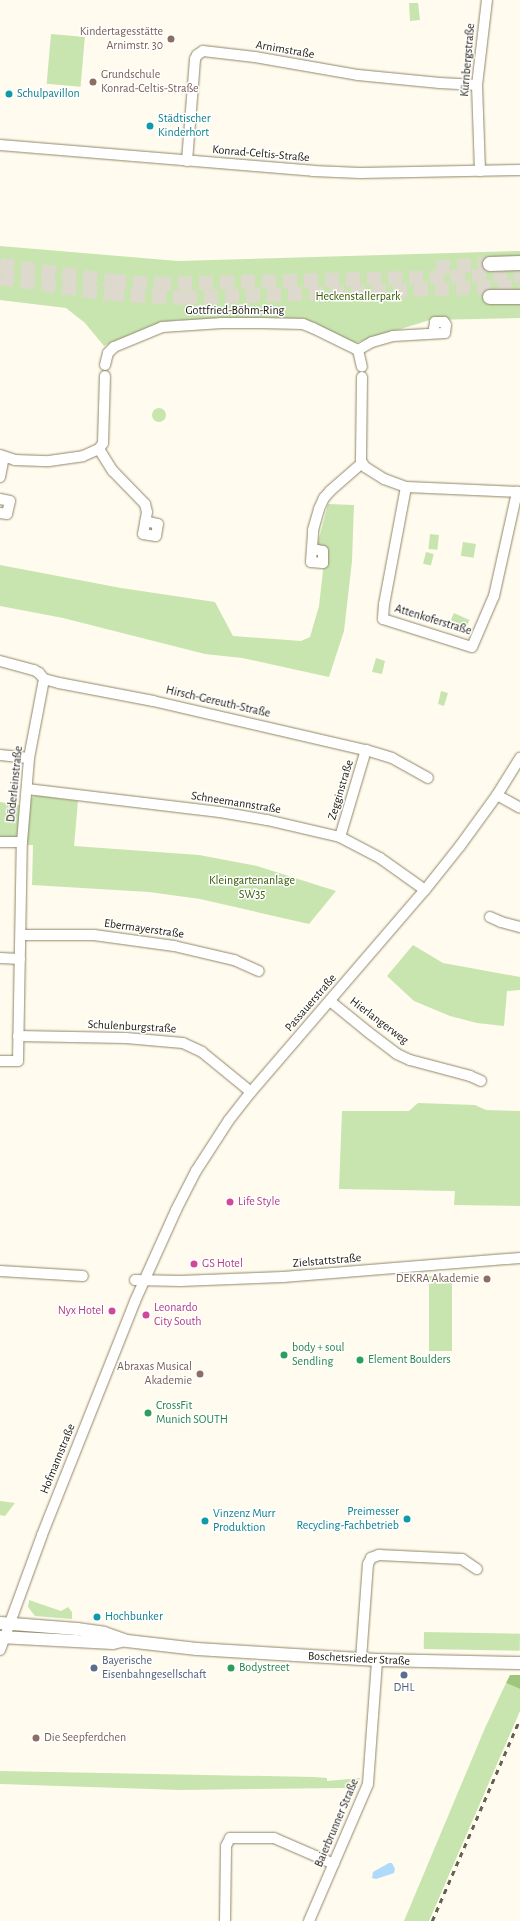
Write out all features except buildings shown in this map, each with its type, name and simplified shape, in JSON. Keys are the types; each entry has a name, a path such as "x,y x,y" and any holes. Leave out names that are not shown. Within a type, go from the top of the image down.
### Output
{"highway":[{"path":"490,264 520,263"},
{"path":"490,297 520,297"}],"main road":[{"name":"Boschetsrieder Straße","path":"5,1623 104,1633 127,1641"},
{"name":"Boschetsrieder Straße","path":"2,1637 112,1643 127,1641 197,1648 377,1660 520,1662"}],"street":[{"name":"Kürnbergstraße","path":"480,171 477,84 487,0"},
{"name":"Arnimstraße","path":"187,162 195,59 199,53 203,51 255,57 358,75 440,83 477,84"},
{"name":"Konrad-Celtis-Straße","path":"0,146 187,162 360,173 520,170"},
{"name":"Gottfried-Böhm-Ring","path":"105,365 108,353 114,347 158,328 173,325 222,323 303,324 358,350"},
{"path":"312,549 313,530 324,498 361,464 362,372 358,350 372,342 394,336 436,333"},
{"path":"0,476 2,456 32,461 49,461 83,456 99,449 103,442 105,376"},
{"path":"99,449 113,471 145,504 147,512 145,521"},
{"path":"361,464 384,479 406,487 519,492"},
{"name":"Attenkoferstraße","path":"406,487 384,604 383,619 454,643 472,647 494,596 519,492"},
{"path":"0,499 10,501 7,514 0,513"},
{"name":"Hirsch-Gereuth-Straße","path":"0,661 34,670 40,673 44,679 160,702 366,750 392,758 428,778"},
{"name":"Döderleinstraße","path":"0,1061 18,1061 22,842 29,758 44,679"},
{"name":"Zegginstraße","path":"340,837 366,750"},
{"path":"0,755 29,758"},
{"name":"Passauerstraße","path":"140,1280 196,1171 229,1120 251,1092 425,890 460,846 497,795 520,758"},
{"name":"Schneemannstraße","path":"27,789 220,812 267,820 340,837 380,858 425,890"},
{"path":"497,795 520,808"},
{"path":"0,842 22,842"},
{"path":"490,917 501,922 520,927"},
{"name":"Ebermayerstraße","path":"21,935 94,936 159,944 227,958 259,972"},
{"path":"0,958 20,959"},
{"name":"Hierlangerweg","path":"330,1001 397,1054 410,1060 470,1076 481,1081"},
{"name":"Schulenburgstraße","path":"18,1036 126,1038 183,1043 202,1052 251,1092"},
{"name":"Zielstattstraße","path":"140,1280 180,1281 272,1278 520,1258"},
{"path":"0,1271 83,1276"},
{"name":"Hofmannstraße","path":"0,1650 5,1623 42,1535 140,1280"},
{"path":"361,1659 368,1564 371,1558 379,1555 462,1559 477,1569"},
{"name":"Baierbrunner Straße","path":"309,1921 370,1778 377,1660"},
{"path":"225,1921 226,1846 230,1838 274,1838 334,1864"}],"green space":[{"path":"409,3 418,3 420,20 410,21"},
{"path":"51,34 85,37 81,87 47,84"},
{"name":"Heckenstallerpark","path":"0,246 178,261 520,251 520,318 430,320 355,343 302,318 177,320 151,326 104,346 85,323 66,308 0,300"},
{"path":"156,408 162,408 166,412 166,418 162,422 156,422 152,418 152,412"},
{"path":"328,504 354,505 352,561 344,631 329,677 242,658 205,654 63,618 0,606 0,565 121,588 215,602 233,636 301,641 310,637 319,606 325,553 317,546"},
{"path":"430,534 439,535 437,550 428,549"},
{"path":"463,542 476,544 474,558 461,556"},
{"path":"426,552 434,554 431,566 423,564"},
{"path":"454,613 470,620 466,627 451,620"},
{"path":"376,658 385,661 382,674 372,672"},
{"path":"441,691 448,693 444,706 438,704"},
{"name":"Kleingartenanlage SW35","path":"35,795 78,801 74,846 199,855 257,866 336,891 309,924 200,899 149,892 32,885 33,845 26,845 30,799"},
{"path":"0,802 24,806 17,838 0,837"},
{"path":"413,945 443,963 520,977 520,990 507,991 504,1026 477,1023 450,1016 414,1001 387,976"},
{"path":"418,1103 475,1105 486,1110 520,1111 520,1206 454,1205 455,1191 339,1189 342,1111 409,1111"},
{"path":"429,1276 452,1276 452,1351 429,1351"},
{"path":"0,1501 15,1503 5,1516 0,1515"},
{"path":"29,1600 61,1611 68,1607 72,1612 72,1619 35,1616 28,1607"},
{"path":"424,1632 520,1634 520,1651 424,1649"},
{"path":"510,1675 520,1675 520,1689 506,1683"},
{"path":"506,1683 520,1689 520,1711 429,1921 404,1921 485,1728"},
{"path":"0,1771 314,1777 327,1778 327,1781 360,1778 355,1791 345,1788 180,1790 0,1784"}],"water":[{"path":"389,1863 392,1863 395,1869 394,1873 376,1879 372,1878 373,1872"}],"tunnel":[{"path":"436,268 490,264"},
{"path":"0,265 112,281 157,284 520,275"},
{"path":"0,278 110,294 183,298 520,286"}],"railway":[{"path":"432,1921 520,1719"}],"place":[{"name":"Kindertagesstätte Arnimstr. 30","path":"171,39"},
{"name":"Grundschule Konrad-Celtis-Straße","path":"93,82"},
{"name":"Schulpavillon","path":"9,94"},
{"name":"Städtischer Kinderhort","path":"150,126"},
{"name":"Life Style","path":"230,1202"},
{"name":"GS Hotel","path":"194,1264"},
{"name":"DEKRA Akademie","path":"487,1279"},
{"name":"Nyx Hotel","path":"112,1311"},
{"name":"Leonardo City South","path":"146,1315"},
{"name":"body + soul Sendling","path":"284,1355"},
{"name":"Element Boulders","path":"360,1360"},
{"name":"Abraxas Musical Akademie","path":"200,1374"},
{"name":"CrossFit Munich SOUTH","path":"148,1413"},
{"name":"Preimesser Recycling-Fachbetrieb","path":"407,1519"},
{"name":"Vinzenz Murr Produktion","path":"205,1521"},
{"name":"Hochbunker","path":"97,1617"},
{"name":"Bayerische Eisenbahngesellschaft","path":"94,1668"},
{"name":"Bodystreet","path":"231,1668"},
{"name":"DHL","path":"404,1675"},
{"name":"Die Seepferdchen","path":"36,1738"}]}
